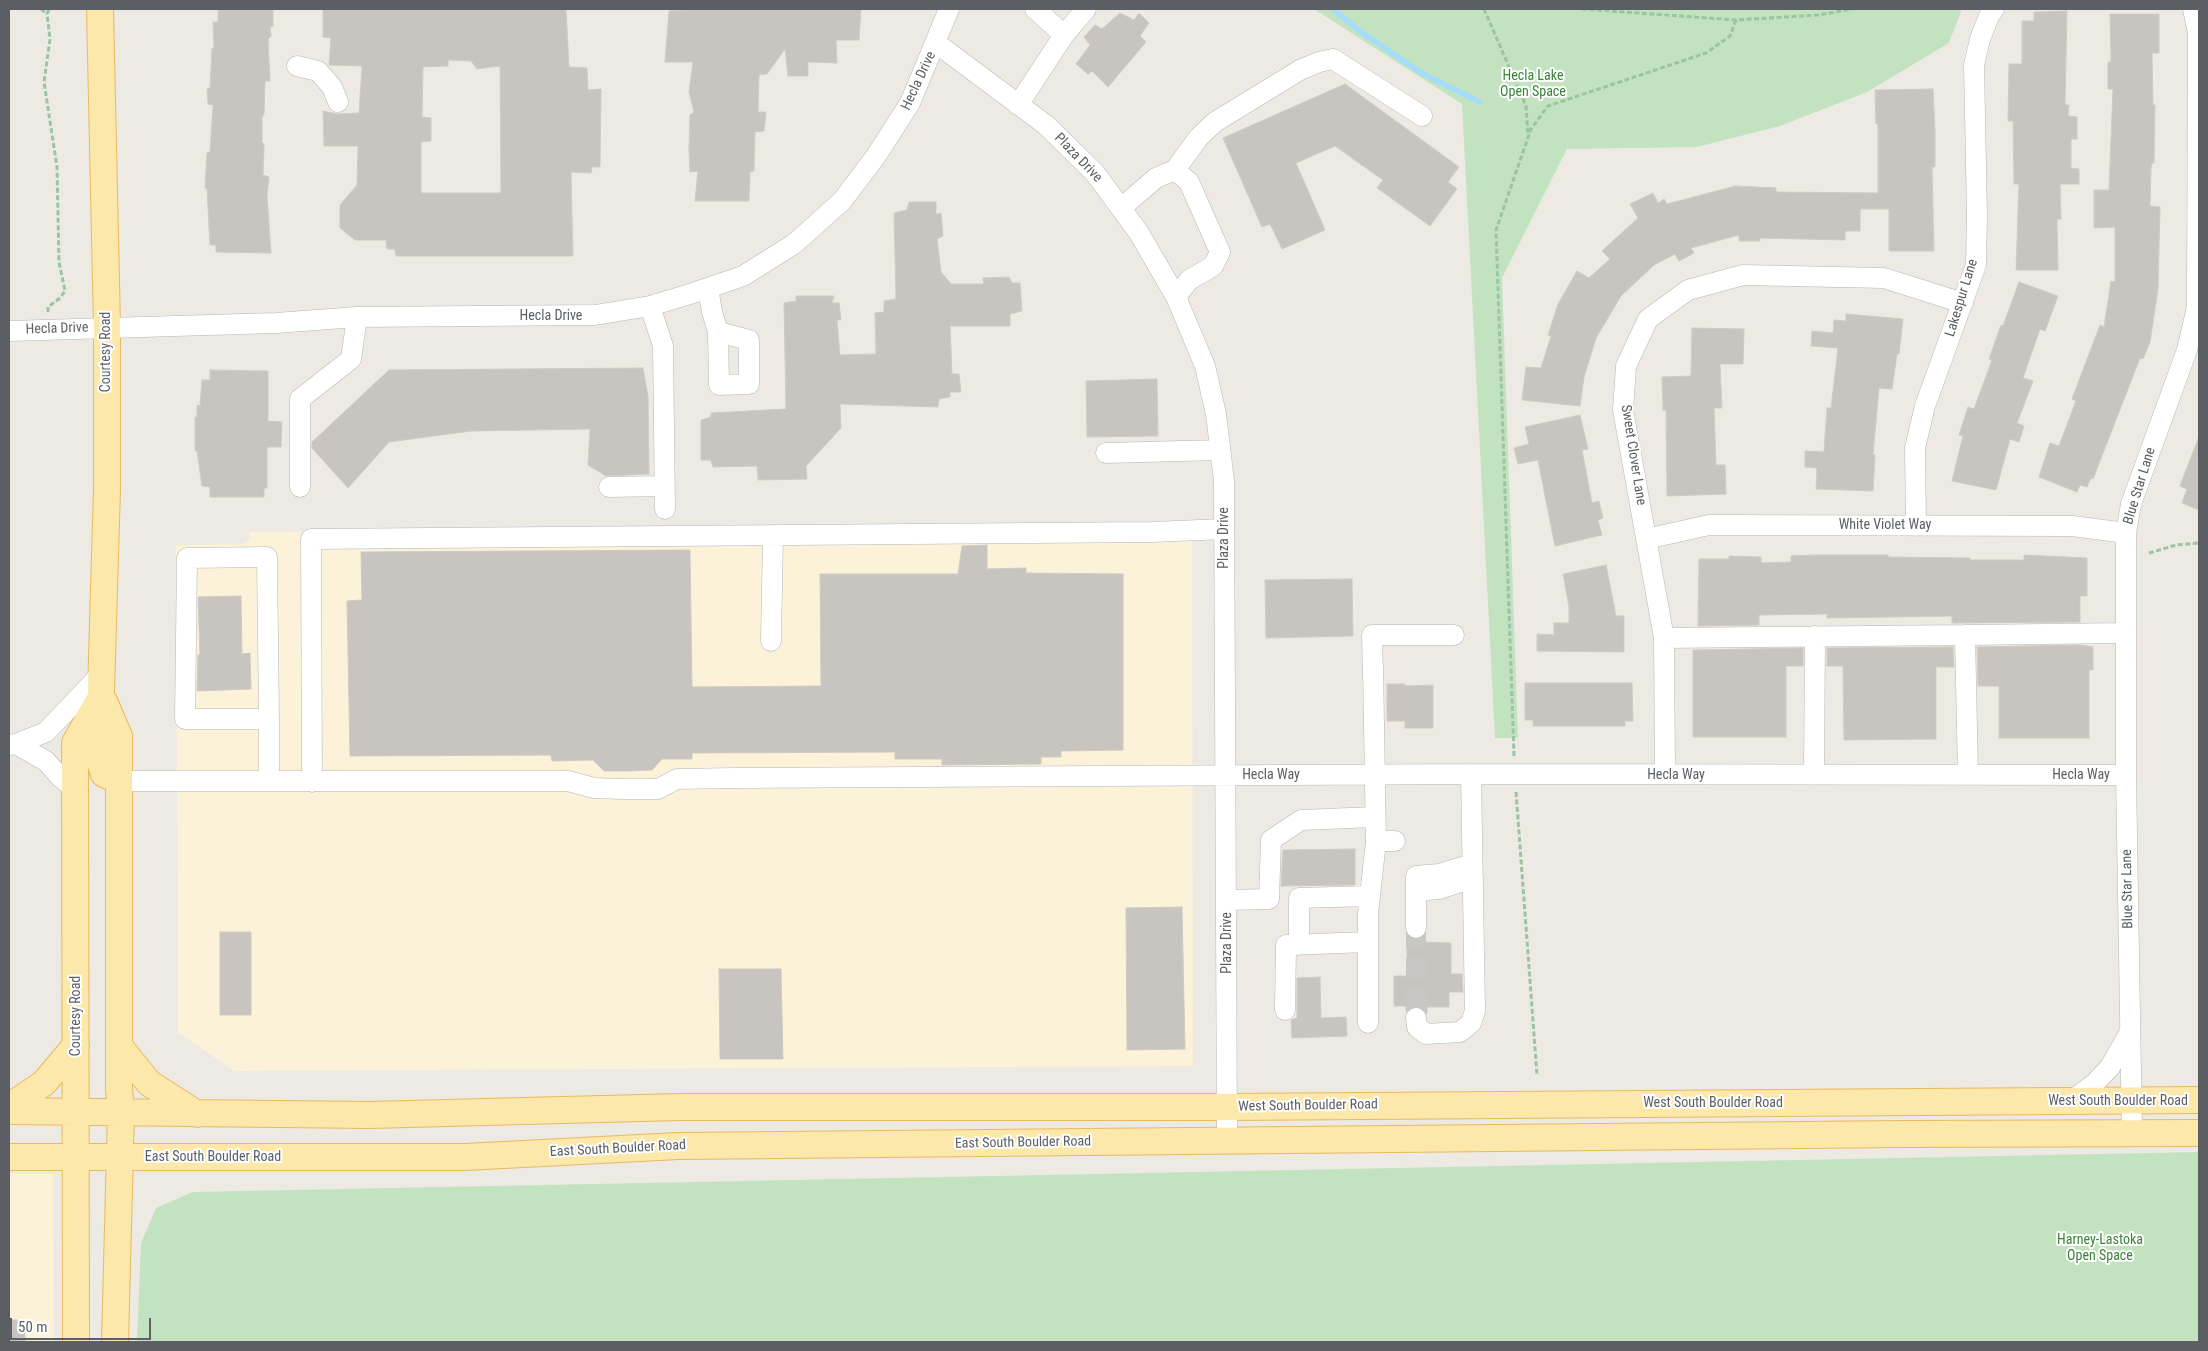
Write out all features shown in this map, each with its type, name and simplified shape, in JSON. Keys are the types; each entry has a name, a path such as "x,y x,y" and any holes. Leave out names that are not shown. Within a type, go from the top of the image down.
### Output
{"main road":[{"name":"Courtesy Road","path":"76,1342 75,743 102,685 107,488 107,327 100,9"},
{"path":"102,685 99,760 104,774 119,781 119,1046 121,1112 116,1342"},
{"path":"9,1107 44,1083 76,1045"},
{"path":"119,1046 149,1083 198,1114"},
{"name":"West South Boulder Road","path":"1226,1107 2199,1100"},
{"path":"9,1111 369,1115 680,1107 1226,1107"},
{"path":"1227,1140 2199,1133"},
{"name":"East South Boulder Road","path":"9,1157 465,1157 678,1146 1227,1140"}],"street":[{"name":"Hecla Drive","path":"9,331 276,323 357,317 595,315 650,306 708,288 743,276 794,244 842,201 876,156 910,103 949,9"},
{"path":"1035,9 1064,35"},
{"path":"1018,105 1064,35 1086,9"},
{"name":"Lakespur Lane","path":"1916,526 1915,448 1925,406 1976,264 1978,215 1974,65 1980,39 1989,16 1994,9"},
{"name":"Blue Star Lane","path":"2132,1134 2126,775 2126,533 2131,504 2187,350 2197,307 2198,33 2193,9"},
{"name":"Plaza Drive","path":"936,43 1046,125 1095,173 1139,233 1176,297 1205,366 1216,414 1224,481 1227,1140"},
{"path":"1121,208 1156,178 1175,170 1199,137 1215,122 1300,70 1319,62 1333,60 1422,116"},
{"path":"297,66 318,71 332,87 338,102"},
{"path":"1175,170 1189,182 1220,252 1213,266 1189,280 1176,297"},
{"name":"Sweet Clover Lane","path":"1665,774 1664,638 1623,410 1626,366 1648,319 1688,290 1743,274 1884,278 1963,303"},
{"path":"708,288 718,332"},
{"path":"650,306 663,346 665,509"},
{"path":"300,487 300,399 351,359 357,317"},
{"path":"1106,453 1220,450"},
{"path":"609,487 664,486"},
{"name":"White Violet Way","path":"1646,539 1709,525 2072,526 2126,533"},
{"path":"312,782 311,539 1153,532 1224,529"},
{"path":"771,641 773,535"},
{"path":"269,719 185,719 187,558 266,557 269,719 269,780"},
{"path":"1664,638 2126,633"},
{"path":"1368,1023 1368,914 1370,896 1386,841 1376,817 1372,634 1454,635"},
{"path":"1965,634 1968,775"},
{"path":"1814,775 1815,636"},
{"path":"12,745 46,732 102,685"},
{"path":"12,745 46,761 61,778 75,789"},
{"path":"1416,1018 1417,1027 1426,1034 1460,1032 1471,1023 1475,1011 1471,774"},
{"name":"Hecla Way","path":"119,781 568,781 594,788 658,789 677,779 1471,774 2126,775"},
{"path":"1268,899 1271,840 1284,830 1300,820 1376,817"},
{"path":"1416,928 1416,876 1473,871"},
{"path":"1227,900 1370,896"},
{"path":"1299,898 1299,945"},
{"path":"1285,1010 1286,945 1368,942"},
{"path":"2071,1101 2094,1084 2110,1067 2130,1032"}],"path":[{"path":"41,9 47,14"},
{"path":"46,331 48,307 65,292 59,262 56,167 44,82 50,39 47,14 49,9"},
{"path":"1484,9 1526,106 1529,137"},
{"path":"1582,9 1736,20 1818,15 1853,9"},
{"path":"1514,745 1496,230 1532,129 1548,106 1706,53 1730,36 1736,20"},
{"path":"2149,553 2176,545 2199,543"},
{"path":"1516,804 1537,1075"}],"shaded area":[{"path":"1192,522 1193,1066 234,1071 178,1032 176,545 242,544 249,540 250,532"},
{"path":"9,1174 53,1174 54,1342 9,1342"}],"green space":[{"name":"Hecla Lake Open Space","path":"1314,9 1962,9 1949,43 1867,92 1780,126 1697,147 1567,149 1502,278 1518,738 1495,738 1462,104"},
{"name":"Harney-Lastoka Open Space","path":"2199,1152 2199,1342 137,1342 141,1243 156,1208 193,1192"}],"building":[{"path":"218,9 273,9 273,26 270,27 271,36 268,39 270,81 265,81 264,114 262,117 262,143 264,144 263,175 269,177 267,196 271,253 216,252 216,245 210,245 207,189 205,188 207,153 210,152 213,105 208,104 207,89 210,88 212,48 214,48 213,22 218,22"},
{"path":"323,9 566,9 569,67 587,68 588,90 601,89 600,167 592,167 591,173 571,172 573,256 396,256 395,249 387,249 386,240 355,240 340,228 340,205 357,185 358,146 324,146 323,111 337,114 359,113 362,66 329,65 331,38 323,37","holes":["448,60 471,61 477,69 500,66 501,193 421,193 421,142 431,141 431,118 422,117 423,67 448,66"]},
{"path":"701,9 861,9 859,40 836,40 837,63 808,62 808,76 788,76 785,49 767,74 759,75 758,112 766,112 764,131 755,132 754,171 750,172 749,201 695,201 698,171 690,172 689,150 690,115 694,112 689,92 693,62 665,62 669,11"},
{"path":"2067,11 2065,105 2069,105 2068,116 2077,117 2077,139 2071,139 2071,168 2079,169 2079,184 2060,184 2061,219 2057,219 2058,270 2016,270 2019,184 2014,184 2013,121 2008,121 2009,64 2022,64 2022,21 2034,21 2034,12"},
{"path":"1120,13 1134,20 1139,13 1149,23 1140,36 1146,42 1108,87 1092,71 1088,74 1076,64 1090,45 1084,37 1095,25 1102,29"},
{"path":"2110,14 2159,14 2159,53 2152,53 2153,105 2155,105 2154,163 2152,163 2151,168 2150,206 2160,207 2158,289 2150,342 2143,359 2140,358 2093,479 2091,478 2087,487 2080,485 2077,492 2039,477 2050,443 2059,446 2076,401 2072,399 2100,325 2104,327 2111,281 2115,282 2115,227 2094,228 2094,190 2109,190 2113,89 2108,89 2108,62 2111,62"},
{"path":"1345,84 1459,167 1448,182 1457,189 1430,226 1377,188 1383,180 1335,146 1296,163 1325,230 1282,249 1270,224 1262,227 1223,138"},
{"path":"1933,89 1935,131 1935,167 1932,167 1934,251 1889,251 1889,209 1860,209 1860,231 1845,231 1845,240 1760,238 1760,241 1739,241 1739,235 1691,248 1694,253 1679,261 1675,254 1654,265 1621,296 1596,338 1584,377 1580,406 1522,400 1526,367 1541,368 1551,336 1548,335 1558,304 1577,271 1589,278 1610,259 1602,251 1638,218 1630,204 1653,193 1658,203 1664,199 1667,204 1736,186 1776,188 1776,192 1878,193 1878,124 1876,124 1875,90"},
{"path":"909,202 936,202 936,214 941,213 943,236 937,239 941,272 951,284 984,284 983,278 1009,277 1012,283 1020,283 1022,311 1010,314 1010,326 950,326 952,374 959,374 961,392 950,392 950,397 939,399 938,407 840,404 841,428 806,466 807,479 758,480 757,466 713,467 711,460 701,460 701,420 711,417 711,413 786,409 784,303 796,301 796,296 834,296 832,303 839,303 841,320 837,320 840,355 876,354 875,313 884,312 884,301 896,299 894,213 907,210"},
{"path":"2019,282 2058,296 2045,331 2040,329 2023,378 2033,381 2017,423 2024,426 2019,442 2010,439 1996,490 1952,481 1963,436 1959,435 1968,407 1974,409 1992,360 1989,359 2001,325 2003,326"},
{"path":"1846,314 1903,319 1892,389 1879,388 1873,454 1875,455 1873,491 1816,489 1817,468 1805,467 1805,451 1824,452 1827,408 1831,408 1838,348 1811,346 1812,331 1833,333 1834,320 1846,321"},
{"path":"1692,328 1744,329 1743,364 1720,364 1722,408 1714,408 1716,465 1725,465 1726,494 1667,496 1666,410 1663,410 1662,377 1691,376"},
{"path":"643,368 648,396 649,474 606,476 588,465 590,429 471,431 389,442 348,488 312,448 312,442 389,370"},
{"path":"210,370 268,371 268,421 282,422 281,447 267,447 267,488 264,488 264,497 210,497 210,487 202,486 197,451 195,451 195,417 197,417 197,405 200,406 202,380 210,380"},
{"path":"1157,379 1158,436 1087,437 1086,381"},
{"path":"1580,415 1588,449 1582,450 1592,503 1599,501 1603,518 1598,520 1602,535 1555,546 1538,460 1518,464 1514,448 1529,444 1525,427"},
{"path":"2198,439 2199,510 2182,503 2187,489 2180,486"},
{"path":"987,545 987,569 1026,568 1026,573 1123,574 1123,750 1061,751 1061,757 1041,757 1041,764 942,765 942,759 895,759 895,752 692,753 692,759 662,759 652,770 629,771 604,771 593,760 552,761 551,755 350,756 347,601 362,600 361,552 690,550 692,687 821,686 820,574 958,574 962,546"},
{"path":"1888,555 1888,557 1970,558 1970,560 2024,560 2024,555 2087,558 2087,596 2080,596 2080,622 1952,623 1952,616 1827,618 1827,614 1759,615 1759,625 1698,626 1699,559 1729,559 1729,556 1761,557 1761,563 1791,562 1791,556"},
{"path":"1606,565 1616,616 1624,616 1624,652 1537,651 1537,634 1554,635 1554,623 1569,623 1569,607 1563,574"},
{"path":"1352,579 1353,636 1266,638 1265,580"},
{"path":"241,596 242,654 250,653 251,689 197,691 198,655 200,655 198,597"},
{"path":"2080,645 2093,647 2093,670 2089,670 2089,738 1999,738 1999,686 1978,686 1977,647"},
{"path":"1953,647 1954,667 1936,667 1936,739 1844,740 1843,666 1827,666 1827,648"},
{"path":"1803,648 1803,666 1786,666 1786,737 1693,737 1693,650"},
{"path":"1525,683 1632,683 1633,721 1625,721 1625,726 1533,726 1533,720 1525,720"},
{"path":"1387,684 1405,684 1405,686 1433,685 1433,728 1405,728 1405,721 1387,721"},
{"path":"1355,849 1355,885 1281,886 1283,850"},
{"path":"1182,907 1185,1049 1127,1050 1126,908"},
{"path":"220,932 251,932 251,1015 220,1015"},
{"path":"1407,935 1416,940 1423,937 1423,942 1451,943 1451,974 1462,974 1463,992 1449,992 1449,1007 1427,1007 1427,1014 1420,1007 1414,1006 1406,1012 1406,1006 1394,1006 1394,976 1407,976"},
{"path":"719,969 781,969 783,1059 720,1059"},
{"path":"1320,977 1321,1018 1346,1017 1347,1036 1292,1038 1291,1020 1297,1018 1297,978"},
{"path":"9,1320 25,1320 25,1342 9,1342"}],"waterway":[{"path":"1333,9 1361,32 1423,74 1480,102"}],"tunnel":[{"path":"1416,928 1416,1018"}]}
